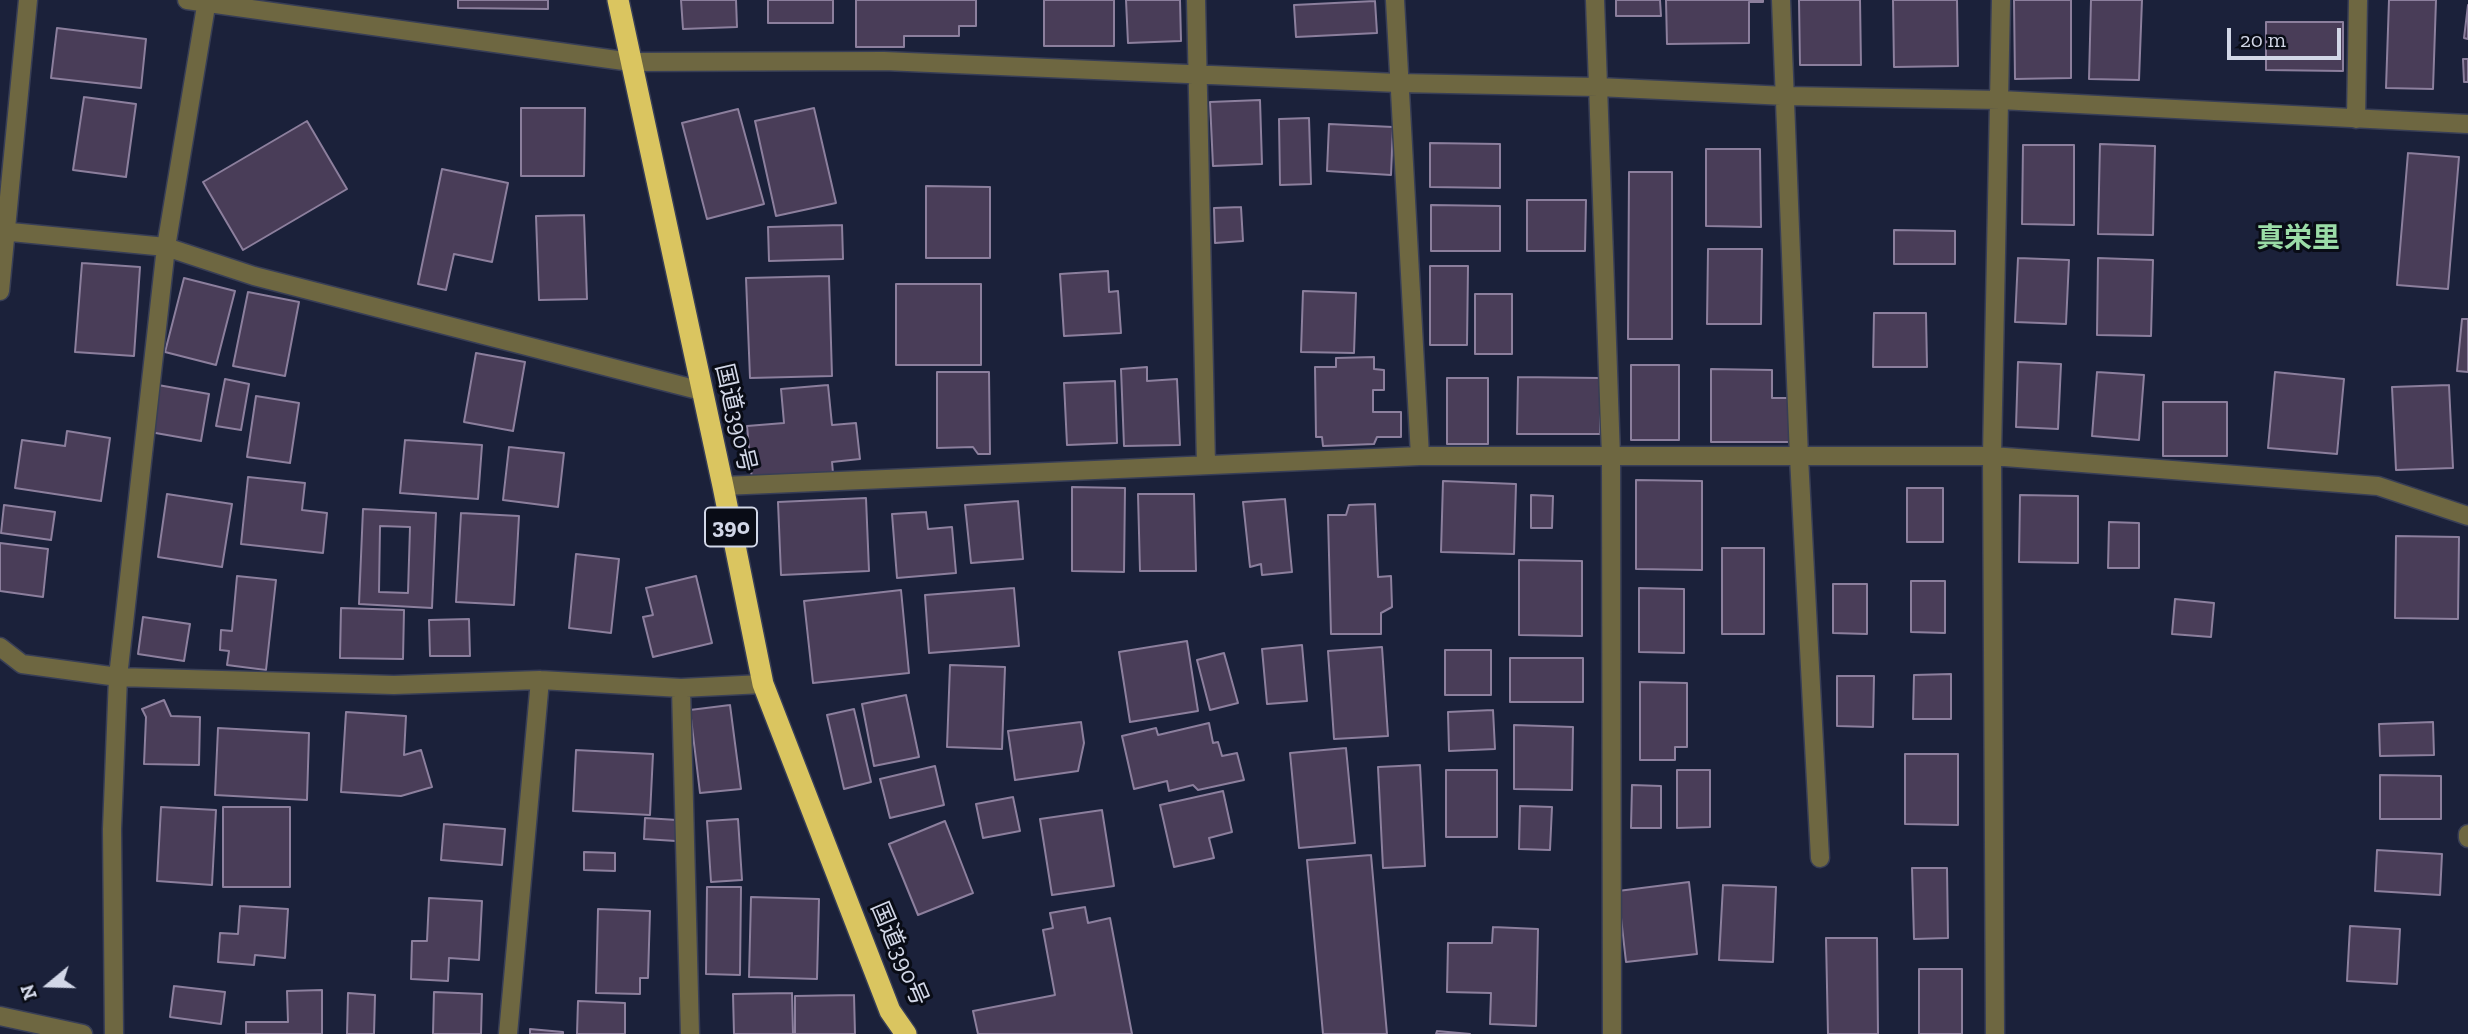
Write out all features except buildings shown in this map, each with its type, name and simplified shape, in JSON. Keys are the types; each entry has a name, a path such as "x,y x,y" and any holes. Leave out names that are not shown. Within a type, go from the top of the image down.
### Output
{"highway":[{"name":"国道390号","path":"618,0 763,684 890,1010 906,1034"}],"street":[{"path":"0,291 3,232 29,0"},
{"path":"187,0 631,62 884,61 1398,83 2000,100 2468,124"},
{"path":"1196,0 1206,465"},
{"path":"1395,0 1420,456"},
{"path":"1595,0 1611,456 1612,1034"},
{"path":"1781,0 1799,457 1820,858"},
{"path":"1995,1034 1992,456 2001,0"},
{"path":"2356,119 2358,0"},
{"path":"114,1034 112,829 118,677 166,247 207,1"},
{"path":"3,232 166,247 254,276 702,391"},
{"path":"723,486 1420,456 1992,456 2378,485 2468,516"},
{"path":"0,647 22,664 118,677 394,685 540,680 681,688 763,684"},
{"path":"508,1034 540,680"},
{"path":"681,688 690,1034"},
{"path":"0,1016 83,1034"}],"district":[{"name":"真栄里","path":"2298,239"}]}
